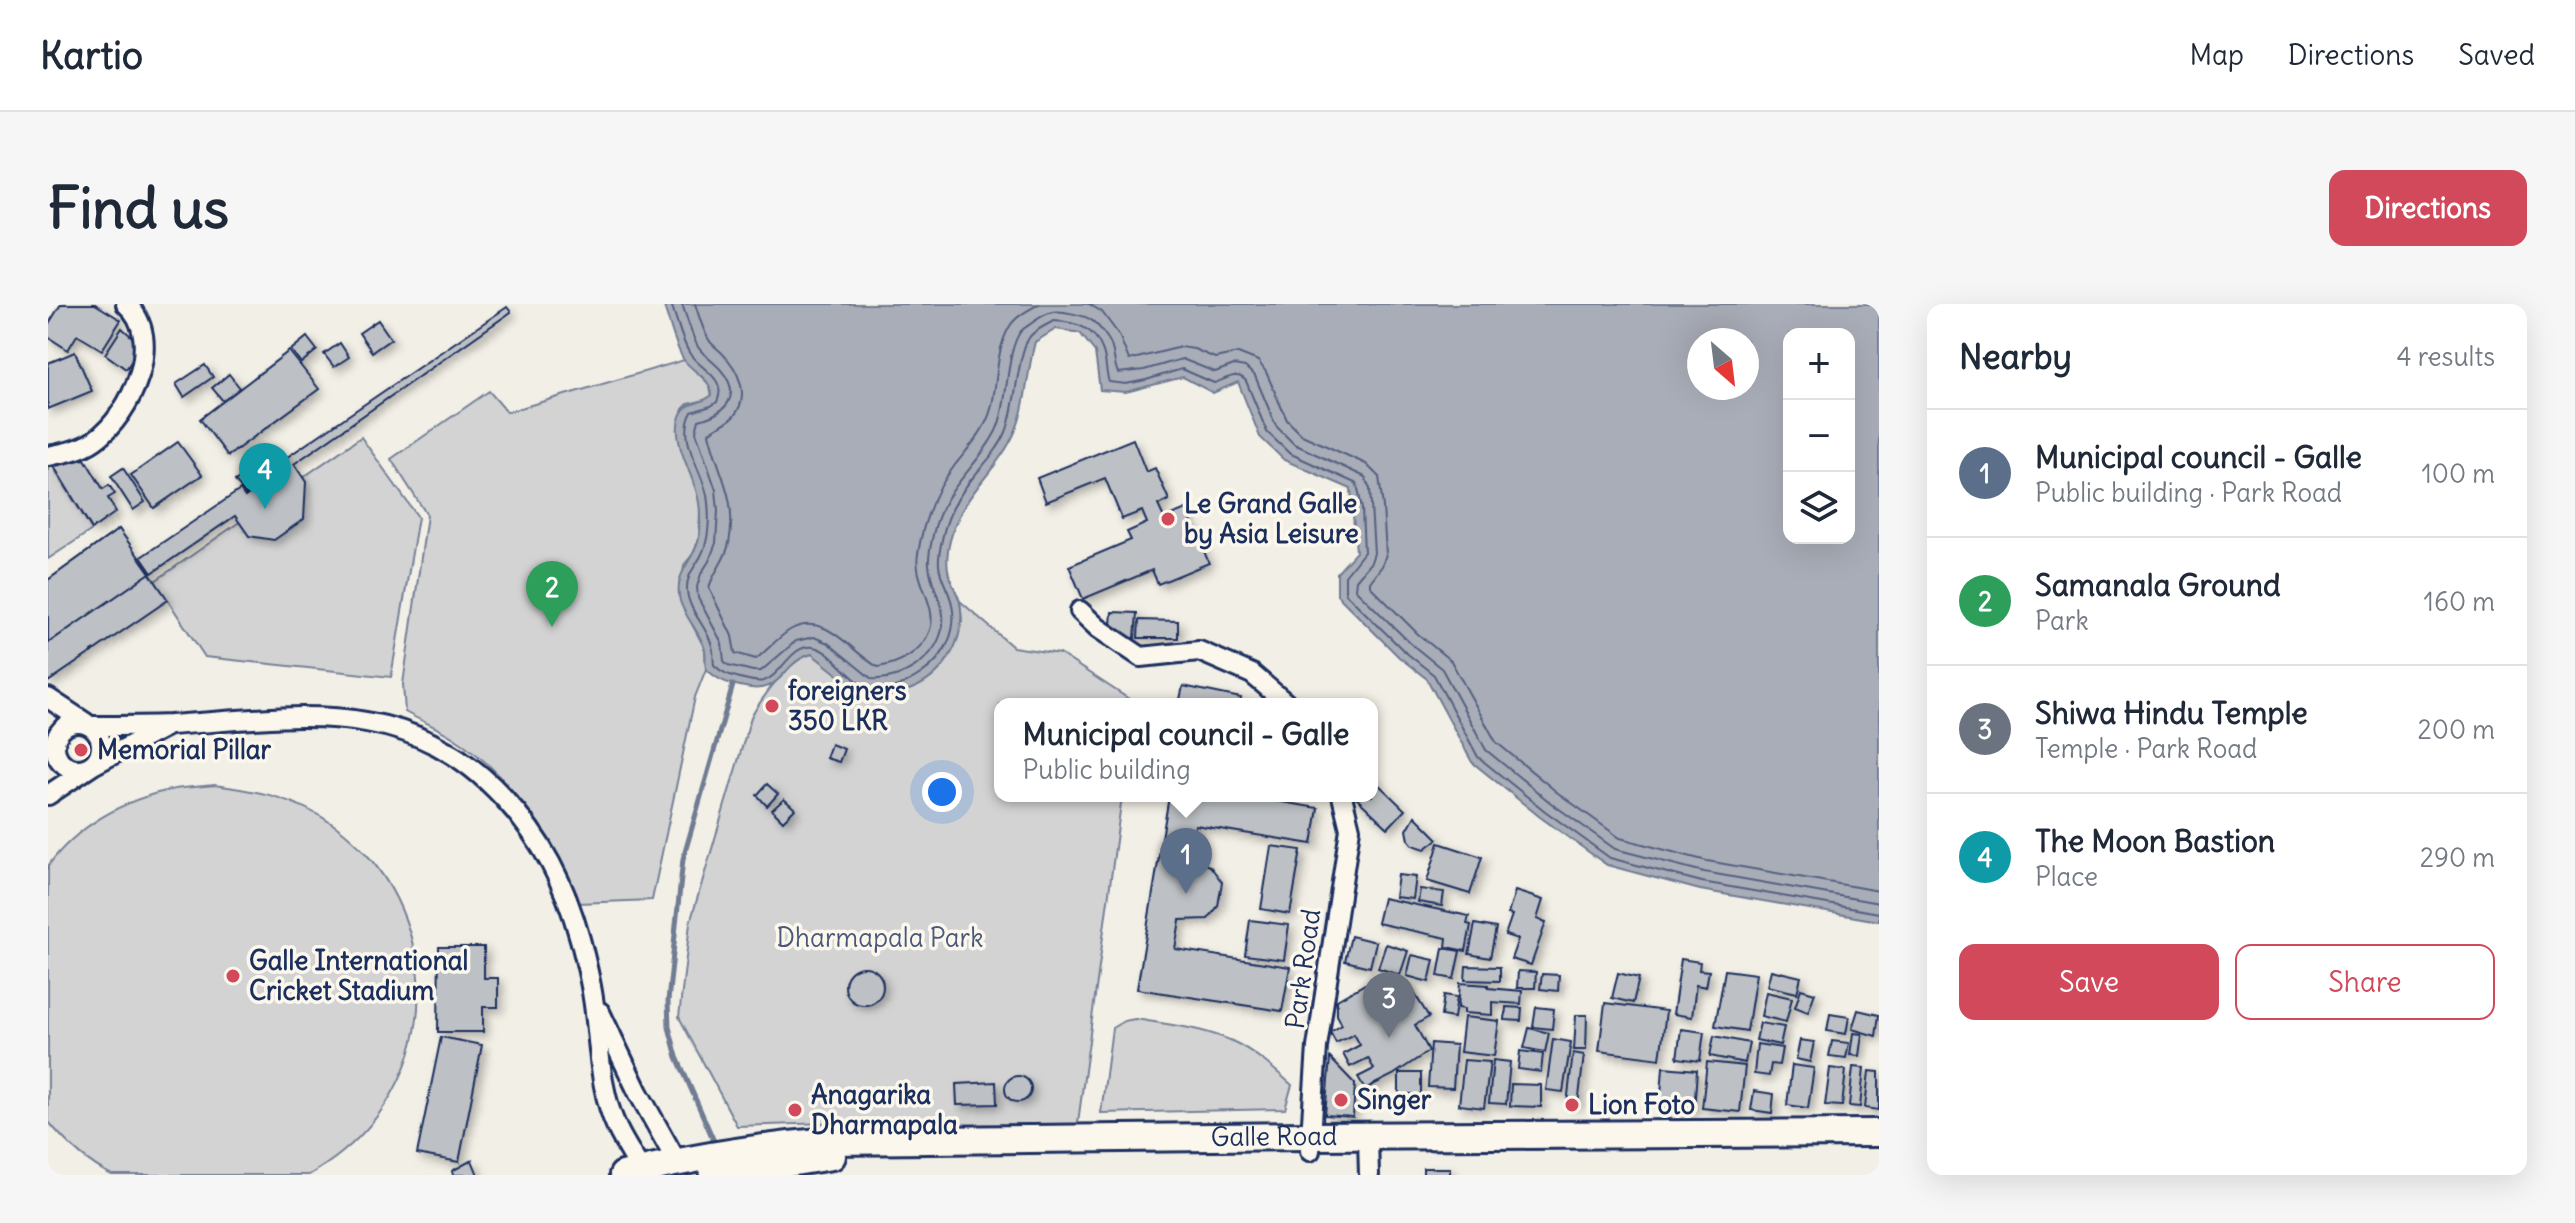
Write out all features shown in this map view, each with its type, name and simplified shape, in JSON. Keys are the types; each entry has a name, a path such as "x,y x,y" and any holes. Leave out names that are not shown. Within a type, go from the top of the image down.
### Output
{"highway":[{"name":"Galle Road","path":"1368,1154 1879,1133"},
{"name":"Galle Road","path":"656,1170 714,1168 830,1141 904,1139 1310,1143 1368,1154 1879,1150"}],"street":[{"path":"48,456 81,448 95,440 125,410 135,386 143,340 143,330 136,312 126,304"},
{"path":"1080,611 1098,628 1141,657 1199,651 1252,674 1280,698"},
{"path":"48,698 99,734 102,745 100,756 93,765 76,769 59,760 53,748 48,721"},
{"path":"53,748 67,725 169,725 265,716 362,721 407,731 446,749 482,774 517,813 563,884 593,999 598,1054 616,1126 656,1170"},
{"path":"48,795 93,765 169,725"},
{"name":"Park Road","path":"1310,1143 1317,1047 1350,829 1343,802"},
{"path":"593,999 638,1092 656,1170"}],"green space":[{"path":"684,360 709,384 712,396 688,404 683,409 678,433 699,495 700,510 699,537 694,553 684,565 681,603 705,649 706,669 695,697 652,900 578,903 543,834 494,770 448,734 405,712 403,684 427,515 391,459 489,391 507,412"},
{"path":"361,437 418,517 391,677 205,657 155,581"},
{"path":"48,465 52,465 92,530 48,559"},
{"name":"Dharmapala Park","path":"960,601 1013,647 1060,654 1127,698 994,698 994,802 1121,802 1077,1130 826,1123 737,1126 679,1017 690,923 751,717 785,671 812,654 865,695 893,695 914,688 933,676 962,621"},
{"name":"Galle International Cricket Stadium","path":"214,785 262,793 306,808 344,832 377,867 396,898 411,937 418,977 417,1017 409,1054 394,1090 372,1123 344,1151 309,1175 112,1175 77,1152 48,1121 48,866 72,839 118,808 153,794"},
{"path":"1135,1019 1209,1033 1248,1050 1292,1085 1285,1109 1101,1113 1112,1028"}],"water":[{"path":"663,304 1879,304 1879,921 1700,890 1607,865 1540,817 1472,762 1427,679 1399,657 1337,595 1337,573 1356,552 1351,489 1284,460 1260,437 1238,382 1213,393 1183,377 1126,392 1100,390 1095,352 1080,333 1056,329 1035,342 1016,431 957,520 947,563 960,603 960,631 950,656 932,677 902,692 870,695 857,690 812,654 801,658 766,687 735,685 722,680 706,669 703,644 680,601 679,582 696,546 700,526 699,502 680,446 678,425 687,407 712,395 705,379 684,360"}],"building":[{"path":"61,304 95,304 121,320 102,350 77,335 68,350 48,337 48,325"},
{"path":"507,307 511,312 294,464 306,482 304,519 274,540 249,536 235,516 152,573 141,557 240,490 245,497 263,484 258,477"},
{"path":"378,320 391,339 372,352 359,333"},
{"path":"122,328 132,337 137,353 126,369 105,354"},
{"path":"307,337 317,350 301,363 291,350"},
{"path":"340,343 349,357 334,367 324,354"},
{"path":"289,351 319,389 228,456 200,419"},
{"path":"75,352 92,391 48,409 48,363"},
{"path":"205,365 213,377 184,397 176,384"},
{"path":"229,374 240,388 223,401 212,388"},
{"name":"Le Grand Galle by Asia Leisure","path":"1133,439 1146,472 1155,468 1169,500 1158,505 1164,518 1186,509 1209,563 1158,584 1152,570 1083,599 1069,566 1131,540 1127,532 1147,523 1142,511 1122,519 1105,478 1046,502 1037,478"},
{"path":"178,442 202,475 154,508 131,475"},
{"path":"85,459 103,489 109,485 115,494 108,498 116,512 92,529 53,465"},
{"path":"123,468 145,502 133,510 111,476"},
{"path":"250,470 260,484 246,495 235,481"},
{"path":"119,529 168,600 48,682 48,580"},
{"path":"119,529 150,573 48,643 48,580"},
{"path":"1112,612 1137,613 1135,638 1110,637"},
{"path":"1139,620 1178,621 1178,638 1138,638"},
{"path":"1183,686 1241,698 1180,698"},
{"path":"831,744 844,749 839,762 826,758"},
{"path":"767,784 778,794 767,806 757,795"},
{"path":"1378,784 1405,810 1388,828 1360,802 1378,802"},
{"path":"784,799 795,809 783,821 772,810"},
{"path":"1168,802 1282,802 1318,808 1312,844 1195,825 1190,859 1210,866 1222,882 1218,906 1208,919 1180,920 1175,949 1290,967 1282,1011 1137,989"},
{"path":"1415,816 1438,839 1425,849 1409,840 1407,830"},
{"path":"1439,843 1482,857 1470,894 1427,881"},
{"path":"1271,846 1301,850 1290,914 1261,909"},
{"path":"1398,875 1416,877 1413,899 1395,897"},
{"path":"1420,889 1444,892 1442,906 1418,902"},
{"path":"1515,891 1543,900 1537,919 1546,922 1531,965 1511,959 1518,939 1505,935"},
{"path":"1383,898 1469,916 1467,924 1471,925 1466,951 1446,947 1447,938 1377,923"},
{"path":"1250,920 1289,925 1284,960 1245,955"},
{"path":"1475,924 1496,928 1490,958 1469,954"},
{"path":"1351,936 1376,942 1370,967 1345,961"},
{"path":"1386,944 1408,951 1400,975 1378,968"},
{"path":"439,947 484,947 484,978 498,978 498,1007 483,1007 483,1032 438,1032"},
{"path":"1443,948 1460,951 1454,979 1438,976"},
{"path":"1412,955 1434,960 1429,982 1407,976"},
{"path":"1681,959 1700,962 1699,970 1709,971 1706,987 1696,985 1692,1017 1673,1014"},
{"path":"1466,966 1500,967 1500,981 1465,980"},
{"path":"864,967 877,973 883,986 877,999 864,1005 851,999 845,986 851,973"},
{"path":"1725,970 1756,974 1747,1031 1715,1026"},
{"path":"1771,970 1801,977 1797,993 1767,986"},
{"path":"1518,971 1536,972 1535,988 1517,988"},
{"path":"1618,973 1639,978 1633,1003 1612,998"},
{"path":"1542,974 1559,975 1558,991 1540,989"},
{"path":"1460,983 1522,991 1521,1004 1492,1002 1492,1015 1464,1013 1464,1009 1458,1008"},
{"path":"1365,984 1409,985 1429,1017 1415,1025 1429,1051 1365,1089 1358,1077 1374,1069 1368,1058 1350,1067 1343,1054 1360,1045 1354,1034 1336,1043 1330,1032 1342,1025 1337,1015 1337,1000"},
{"path":"1801,989 1815,993 1808,1012 1795,1007"},
{"path":"1766,992 1792,998 1786,1022 1761,1016"},
{"path":"1444,995 1457,997 1454,1018 1441,1016"},
{"path":"1605,1003 1666,1011 1660,1059 1599,1051"},
{"path":"1506,1007 1522,1008 1521,1021 1505,1020"},
{"path":"1536,1007 1554,1009 1552,1029 1533,1027"},
{"path":"1858,1010 1879,1015 1876,1036 1852,1029"},
{"path":"1830,1014 1849,1017 1846,1034 1827,1031"},
{"path":"1576,1015 1587,1015 1586,1050 1574,1050"},
{"path":"1464,1017 1499,1021 1494,1056 1460,1052"},
{"path":"1760,1023 1784,1027 1780,1045 1756,1040"},
{"path":"1529,1028 1549,1033 1545,1052 1524,1048"},
{"path":"1681,1029 1704,1032 1700,1061 1677,1058"},
{"path":"1853,1033 1862,1034 1859,1056 1850,1055"},
{"path":"1714,1036 1749,1043 1745,1063 1710,1056"},
{"path":"441,1037 482,1045 459,1162 417,1154"},
{"path":"1553,1039 1571,1042 1563,1092 1546,1090"},
{"path":"1800,1040 1814,1042 1810,1062 1796,1059"},
{"path":"1832,1041 1849,1043 1846,1058 1829,1056"},
{"path":"1431,1043 1456,1045 1453,1088 1428,1087"},
{"path":"1757,1044 1782,1048 1779,1065 1771,1064 1769,1076 1754,1074"},
{"path":"1520,1051 1543,1054 1541,1072 1518,1069"},
{"path":"1573,1053 1584,1055 1578,1105 1567,1104"},
{"name":"Singer","path":"1330,1058 1355,1084 1353,1117 1325,1115"},
{"path":"1464,1060 1490,1062 1484,1108 1459,1105"},
{"path":"1493,1060 1510,1062 1506,1104 1489,1103"},
{"path":"1707,1062 1745,1066 1740,1112 1702,1108"},
{"path":"1792,1065 1814,1068 1808,1108 1787,1105"},
{"path":"1663,1067 1697,1070 1694,1112 1660,1109"},
{"path":"1853,1067 1864,1068 1860,1107 1849,1106"},
{"path":"1830,1068 1846,1070 1842,1106 1825,1105"},
{"path":"1869,1071 1879,1072 1879,1110 1865,1108"},
{"path":"1399,1073 1421,1073 1421,1094 1399,1094"},
{"path":"1018,1076 1027,1080 1031,1089 1027,1098 1018,1102 1009,1098 1005,1089 1009,1080"},
{"path":"996,1082 997,1104 957,1105 956,1084"},
{"path":"1511,1084 1541,1085 1541,1107 1510,1106"},
{"path":"1754,1091 1774,1094 1772,1113 1751,1110"},
{"path":"472,1160 478,1175 453,1175 452,1171"},
{"path":"1423,1168 1450,1168 1450,1175 1423,1175"}],"waterway":[{"path":"717,1148 677,1057 669,1027 668,1001 683,859 733,685"}],"place":[{"name":"The Moon Bastion","path":"265,509"},
{"name":"Le Grand Galle by Asia Leisure","path":"1168,519"},
{"name":"Samanala Ground","path":"552,627"},
{"name":"foreigners 350 LKR","path":"772,706"},
{"name":"Memorial Pillar","path":"81,750"},
{"name":"Municipal council - Galle","path":"1186,894"},
{"name":"Galle International Cricket Stadium","path":"233,976"},
{"name":"Shiwa Hindu Temple","path":"1389,1038"},
{"name":"Singer","path":"1341,1100"},
{"name":"Lion Foto","path":"1572,1105"},
{"name":"Anagarika Dharmapala","path":"795,1110"}]}
